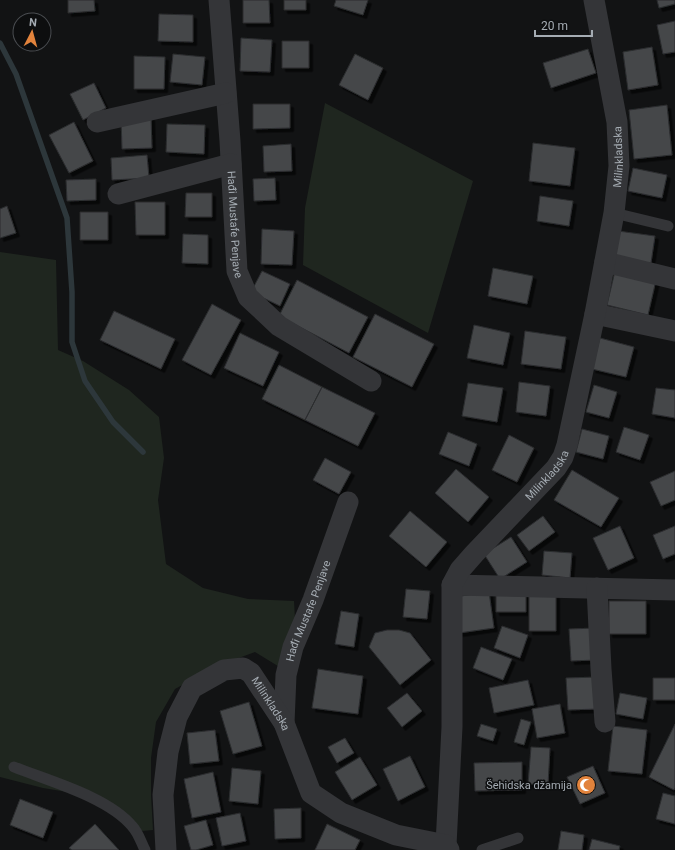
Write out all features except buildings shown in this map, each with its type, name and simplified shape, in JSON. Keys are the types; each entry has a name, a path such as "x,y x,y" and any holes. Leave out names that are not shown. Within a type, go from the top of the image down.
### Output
{"street":[{"name":"Hađi Mustafe Penjave","path":"219,0 230,141 237,271 248,297 279,326 371,381"},
{"name":"Milinkladska","path":"166,850 164,795 168,752 177,717 192,688 224,670 243,668 252,673 284,723 311,793 341,813 396,835 447,848 452,727 452,585 460,570 556,468 563,457 567,445 595,314 614,213 619,166 617,122 594,0"},
{"path":"96,122 226,93"},
{"path":"118,194 231,164"},
{"path":"605,262 675,279"},
{"path":"595,314 675,331"},
{"name":"Hađi Mustafe Penjave","path":"284,723 286,675 293,647 313,600 348,502"},
{"path":"452,585 675,590"},
{"path":"597,588 605,722"}],"lane":[{"path":"614,213 668,226"},
{"path":"14,768 72,789 106,805 133,826 145,850"},
{"path":"482,850 518,838"}],"shaded area":[{"path":"325,103 473,181 428,333 303,265 305,208"},
{"path":"0,252 56,260 58,350 83,361 129,390 159,417 164,458 158,500 166,564 203,588 248,599 294,601 295,620 286,671 255,652 217,666 175,689 156,722 151,758 153,830 142,831 117,809 85,795 43,788 0,777"}],"waterway":[{"path":"0,43 16,74 67,218 72,292 72,342 85,381 113,422 143,452"}],"place":[{"name":"Šehidska džamija","path":"586,785"}]}
